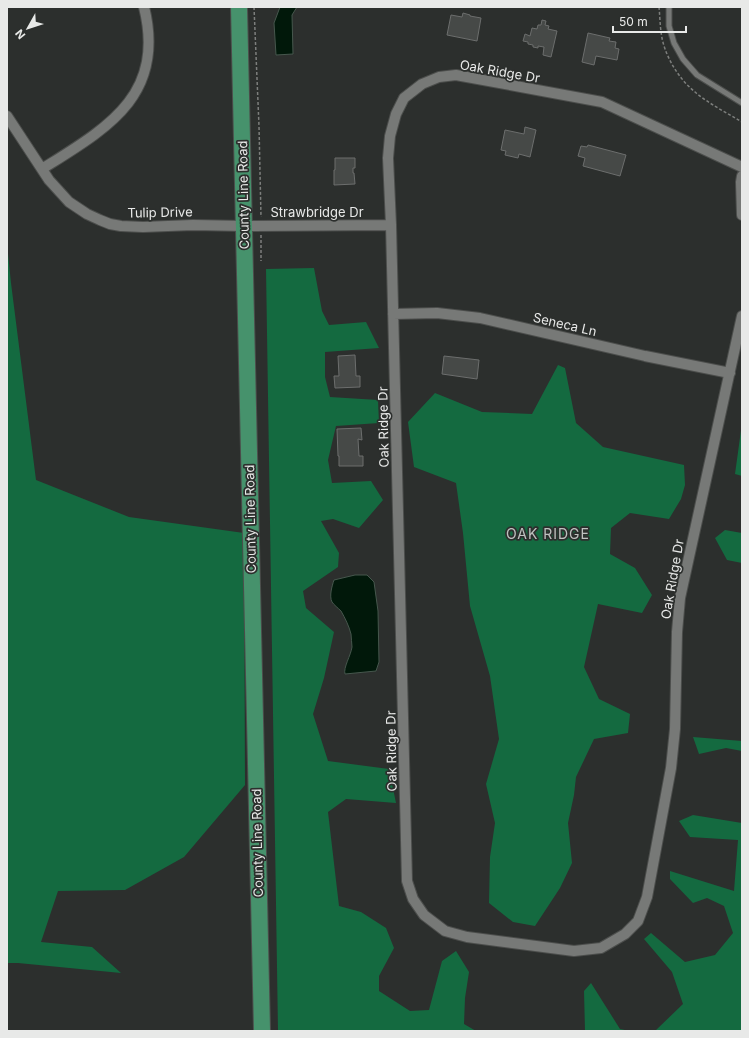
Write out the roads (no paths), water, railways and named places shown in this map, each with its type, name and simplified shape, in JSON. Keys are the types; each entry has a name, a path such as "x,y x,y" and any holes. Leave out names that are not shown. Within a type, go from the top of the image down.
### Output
{"main road":[{"name":"County Line Road","path":"239,7 262,1031"}],"street":[{"path":"42,168 90,138 114,119 137,92 142,81 148,54 147,26 144,7"},
{"name":"Oak Ridge Dr","path":"742,167 602,102 456,75 439,77 422,84 404,98 396,114 390,136 388,158 391,225 407,881 413,899 424,915 445,931 467,938 574,951 601,948 626,934 638,921 647,897 671,768 675,728 677,632 680,598 742,316"},
{"name":"Tulip Drive","path":"7,116 49,180 69,202 87,214 110,224 144,228 193,225 244,226"},
{"path":"742,176 740,182 742,215"},
{"name":"Strawbridge Dr","path":"244,226 391,225"},
{"name":"Seneca Ln","path":"393,314 437,313 480,318 645,356 730,373"}],"lane":[{"path":"669,7 669,26 674,43 683,59 697,75 742,103"}],"district":[{"name":"OAK RIDGE","path":"548,533"}]}
